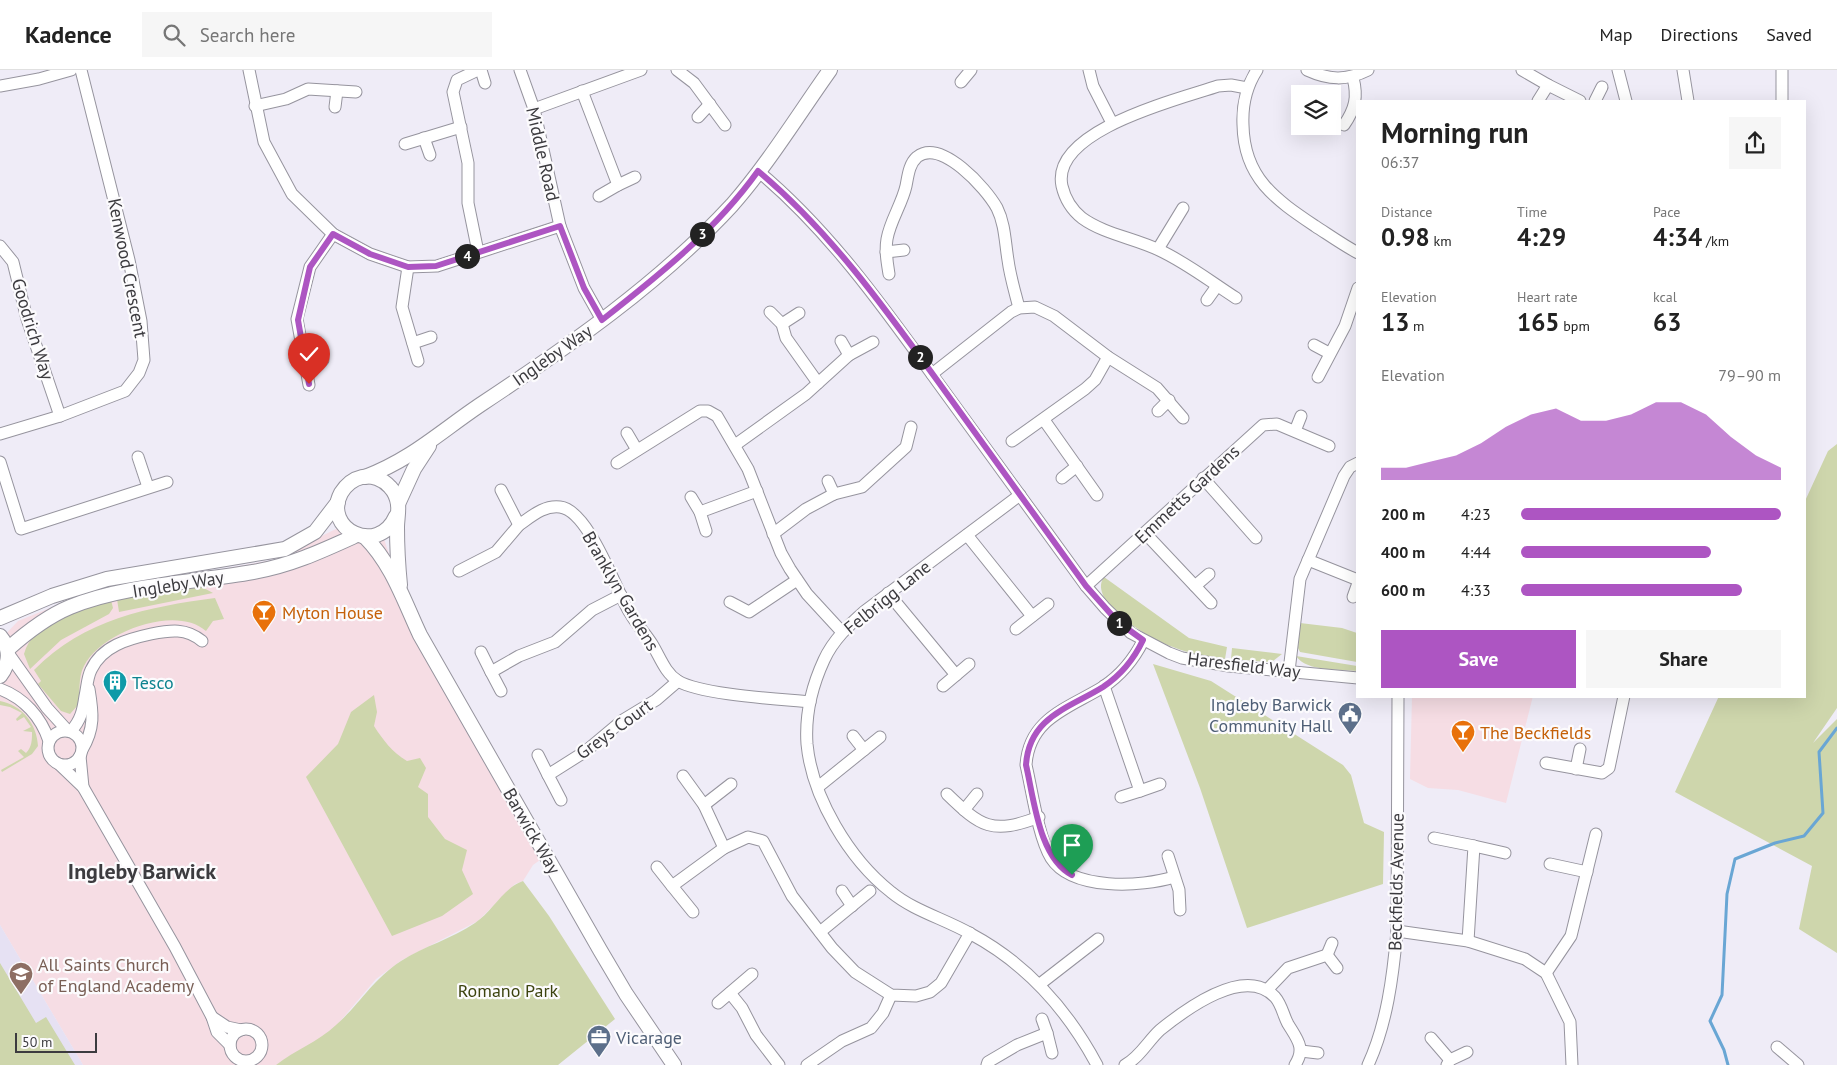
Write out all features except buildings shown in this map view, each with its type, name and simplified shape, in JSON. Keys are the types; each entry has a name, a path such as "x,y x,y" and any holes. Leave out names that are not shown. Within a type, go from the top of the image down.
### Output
{"street":[{"path":"0,86 40,79 71,70"},
{"name":"Kenwood Crescent","path":"0,434 60,416 125,391 139,373 144,360 141,321 129,260 81,70"},
{"path":"249,70 264,142 292,194 333,234 370,254 408,267 436,266 560,226"},
{"path":"478,252 468,203 468,163 452,92 457,80 480,70 485,84"},
{"name":"Middle Road","path":"520,70 534,109 560,226 584,288 602,320"},
{"path":"534,109 641,70"},
{"path":"677,70 694,83 725,125"},
{"path":"756,174 830,70"},
{"path":"961,82 971,70"},
{"path":"1089,70 1093,86 1112,123"},
{"path":"1257,70 1247,88 1243,117 1245,150 1260,181 1279,201 1356,252"},
{"path":"1307,70 1340,80 1353,78 1368,70"},
{"path":"1522,70 1578,100"},
{"path":"1618,70 1626,100"},
{"path":"1683,70 1688,100"},
{"path":"1782,70 1782,100"},
{"path":"1344,125 1355,114 1356,100 1353,78"},
{"path":"1236,298 1195,269 1158,249 1089,222 1070,205 1063,190 1061,177 1063,169 1072,154 1090,136 1112,123 1218,86 1231,84 1247,88"},
{"path":"1539,100 1548,85"},
{"path":"1596,100 1602,87"},
{"path":"255,106 286,99 308,89 356,92"},
{"path":"335,107 337,91"},
{"path":"582,92 618,185"},
{"path":"698,117 710,104"},
{"path":"404,144 461,127"},
{"path":"424,138 430,156"},
{"path":"888,274 886,252 888,230 902,200 914,160 924,154 938,154 974,178 996,207 1005,234 1009,268 1019,308"},
{"name":"Ingleby Way","path":"365,477 406,458 434,440 468,413 602,320 679,258 732,204 756,174"},
{"name":"Haresfield Way","path":"756,174 822,235 860,278 1086,586 1118,622 1143,640 1169,653 1196,661 1356,678"},
{"path":"598,196 635,177"},
{"path":"1158,249 1167,221 1183,208"},
{"path":"309,384 298,320 310,267 333,234"},
{"name":"Goodrich Way","path":"0,246 13,262 27,319 60,416"},
{"path":"886,252 904,250"},
{"path":"408,267 402,307 418,361"},
{"path":"1207,300 1217,286"},
{"path":"1318,377 1329,353 1345,326 1356,294"},
{"path":"932,374 1011,312 1019,308 1043,309 1108,357 1147,381 1169,400 1183,418"},
{"path":"770,312 782,324 786,338 818,383"},
{"path":"782,324 799,313"},
{"path":"413,343 431,337"},
{"path":"841,341 849,354"},
{"path":"735,445 818,383 849,354 873,342"},
{"path":"1314,345 1329,353"},
{"path":"1012,441 1044,420 1095,380 1108,357"},
{"path":"304,362 323,360"},
{"path":"1158,411 1169,400"},
{"path":"617,463 700,411 708,411 717,416 748,469 781,553 807,594 842,632"},
{"path":"1295,431 1301,416"},
{"path":"1044,420 1097,495"},
{"name":"Emmetts Gardens","path":"1086,586 1263,425 1270,423 1295,431 1329,446"},
{"path":"773,534 806,509 834,494 862,487 906,447 911,427"},
{"path":"627,433 637,450"},
{"name":"Ingleby Way","path":"397,510 414,470 434,440"},
{"path":"138,457 148,487"},
{"path":"0,462 21,528 167,482"},
{"path":"1288,671 1295,604 1300,579 1344,476 1350,467 1356,464"},
{"path":"1062,478 1077,466"},
{"path":"365,477 383,481 390,487 397,510 384,532 361,536 344,525 338,511 338,502 344,488 357,478 365,477"},
{"path":"1203,478 1237,523 1256,538"},
{"path":"828,481 834,494"},
{"path":"501,490 519,525"},
{"path":"700,512 757,491"},
{"name":"Felbrigg Lane","path":"1020,495 888,593 842,632 824,658 810,702 807,745 818,787 842,836 855,854 891,892 932,915 970,933 1008,958 1040,984 1070,1020 1097,1065"},
{"path":"691,498 700,512 706,531"},
{"name":"Ingleby Way","path":"0,618 68,590 107,579 285,550 298,544 315,532 338,502"},
{"name":"Branklyn Gardens","path":"459,571 496,552 519,525 544,509 562,507 570,510 602,554 629,613 651,643 668,673 678,681"},
{"name":"Barwick Way","path":"397,510 401,590"},
{"path":"1146,533 1211,603"},
{"path":"967,535 1032,616"},
{"name":"Ingleby Way","path":"8,651 37,625 84,602 113,594 254,572 304,558 361,536"},
{"name":"Barwick Way","path":"361,536 382,556 401,590 420,635 626,994 674,1065"},
{"path":"1308,560 1356,581"},
{"path":"1195,586 1209,574"},
{"path":"730,602 749,612 797,580"},
{"path":"1353,597 1356,588"},
{"path":"888,593 956,675"},
{"path":"491,672 519,656 555,642 592,610 621,595"},
{"path":"1016,629 1048,604"},
{"path":"49,741 58,732 69,730 78,723 82,714 90,671 100,656 120,643 131,639 171,631 184,631 202,641"},
{"path":"0,636 8,651 47,708 80,739 83,787"},
{"path":"1143,640 1128,665 1104,686 1060,710 1036,732 1030,743 1026,765 1038,817 1051,857 1058,866 1072,875 1103,883 1150,882 1174,877"},
{"path":"0,676 5,669 8,651"},
{"path":"481,652 501,691"},
{"path":"943,686 969,664"},
{"path":"678,681 704,689 810,702"},
{"name":"Greys Court","path":"548,775 586,751 623,720 656,700 678,681"},
{"path":"58,764 71,764 82,753 90,736 94,721 88,682"},
{"path":"1104,686 1140,791"},
{"path":"0,689 16,696 39,719 49,741 50,756 83,787 212,1017 217,1032 230,1045 233,1054 243,1060 249,1060 259,1054 262,1042 259,1036 248,1029 241,1030 227,1027 212,1017"},
{"name":"Beckfields Avenue","path":"1368,1065 1378,1037 1386,1005 1393,970 1397,931 1398,698"},
{"path":"1546,763 1602,773 1609,768 1624,698"},
{"path":"853,736 864,750"},
{"path":"818,787 880,736"},
{"path":"1576,769 1580,749"},
{"path":"538,755 561,800"},
{"path":"683,776 704,805 724,848"},
{"path":"704,805 732,784"},
{"path":"1121,797 1160,784"},
{"path":"947,794 983,824 994,827 1026,822 1038,817"},
{"path":"964,810 977,794"},
{"path":"1546,972 1571,936 1596,834"},
{"path":"672,886 724,848 748,837 763,841 788,889 820,932 855,972 891,995 916,996 930,992 941,983 970,933"},
{"path":"1434,838 1505,853"},
{"path":"1468,941 1474,846"},
{"path":"1168,856 1179,890 1180,910"},
{"path":"1550,864 1587,872"},
{"path":"657,867 693,912"},
{"path":"842,891 852,906"},
{"path":"820,932 870,891"},
{"path":"1397,931 1468,941 1525,959 1546,972 1570,1022 1572,1065"},
{"path":"1040,984 1098,939"},
{"path":"1267,990 1288,968 1326,955 1332,943"},
{"path":"1326,955 1337,968"},
{"path":"718,1004 752,974"},
{"path":"1125,1065 1140,1053 1160,1031 1206,999 1232,987 1245,985 1267,990 1282,1006 1287,1023 1298,1038 1301,1051 1295,1065"},
{"path":"730,993 742,1008 756,1035 779,1065"},
{"path":"807,1065 842,1041 871,1028 883,1013 891,995"},
{"path":"1042,1019 1052,1053"},
{"path":"230,1045 231,1039 241,1030"},
{"path":"986,1065 1017,1045 1047,1033"},
{"path":"1431,1038 1448,1062 1467,1052"},
{"path":"1777,1046 1798,1065"},
{"path":"1301,1051 1318,1052"}],"shaded area":[{"path":"344,525 382,533 406,605 547,855 533,865 523,881 515,884 478,921 402,960 376,979 337,1025 314,1044 276,1065 83,1065 0,925 0,640 18,621 87,593 273,560"},
{"path":"1412,698 1532,698 1506,803 1458,790 1428,788 1410,779"},
{"name":"All Saints Church of England Academy","path":"0,925 83,1065 0,1065"}],"green space":[{"path":"1837,444 1837,708 1813,743 1837,719 1837,953 1799,929 1812,866 1675,792 1718,698 1806,698 1806,499 1828,451"},
{"path":"1104,577 1189,638 1227,647 1225,659 1179,649 1138,629 1113,609 1104,598 1101,587"},
{"path":"200,586 213,593 119,612 117,599"},
{"path":"215,598 224,619 213,621 206,631 193,623 177,620 159,621 122,633 106,642 93,654 82,670 79,704 70,714 61,711 38,684 41,681 34,670 53,653 96,627 141,611"},
{"path":"111,600 113,608 109,614 61,640 30,669 24,654 29,642 37,633 60,618"},
{"path":"1300,623 1342,628 1356,633 1356,662 1300,652 1298,648"},
{"path":"1232,648 1282,654 1273,661 1267,662 1231,659"},
{"path":"1296,656 1356,666 1356,671 1315,667 1301,661"},
{"path":"1153,664 1211,681 1343,765 1351,775 1364,823 1384,832 1383,884 1247,928 1200,788"},
{"path":"374,695 377,712 374,726 381,736 392,750 407,761 420,758 426,768 418,787 428,794 428,817 445,839 467,850 462,870 473,894 442,916 392,936 306,777 338,744 351,712"},
{"path":"0,701 15,707 27,717 35,730 38,746 32,754 2,772 1,770 24,757 18,751 21,749 26,753 28,751 32,732 23,731 31,727 24,717 17,721 16,719 22,713 10,707 0,705"},
{"name":"Romano Park","path":"523,881 549,916 615,1019 558,1065 276,1065 329,1031 345,1017 382,976 401,961 457,934 475,923 504,894"},
{"name":"All Saints Church of England Academy","path":"0,963 36,1023 46,1017 75,1065 0,1065"}],"waterway":[{"path":"1728,1065 1724,1050 1710,1021 1722,995 1727,894 1735,859 1775,843 1804,836 1823,813 1819,752 1837,728"}],"place":[{"name":"Myton House","path":"264,633"},
{"name":"Tesco","path":"115,703"},
{"name":"Ingleby Barwick Community Hall","path":"1350,735"},
{"name":"The Beckfields","path":"1463,753"},
{"name":"All Saints Church of England Academy","path":"21,995"},
{"name":"Vicarage","path":"599,1058"}],"district":[{"name":"Ingleby Barwick","path":"142,871"}],"route":[{"path":"309,384 298,320 310,267 333,234 370,254 408,267 436,266 560,226 584,288 602,320 679,258 732,204 758,171 828,241 860,278 1086,586 1118,622 1143,640 1134,658 1104,686 1060,710 1046,722 1036,732 1027,751 1026,765 1047,848 1058,866 1072,875"}]}
